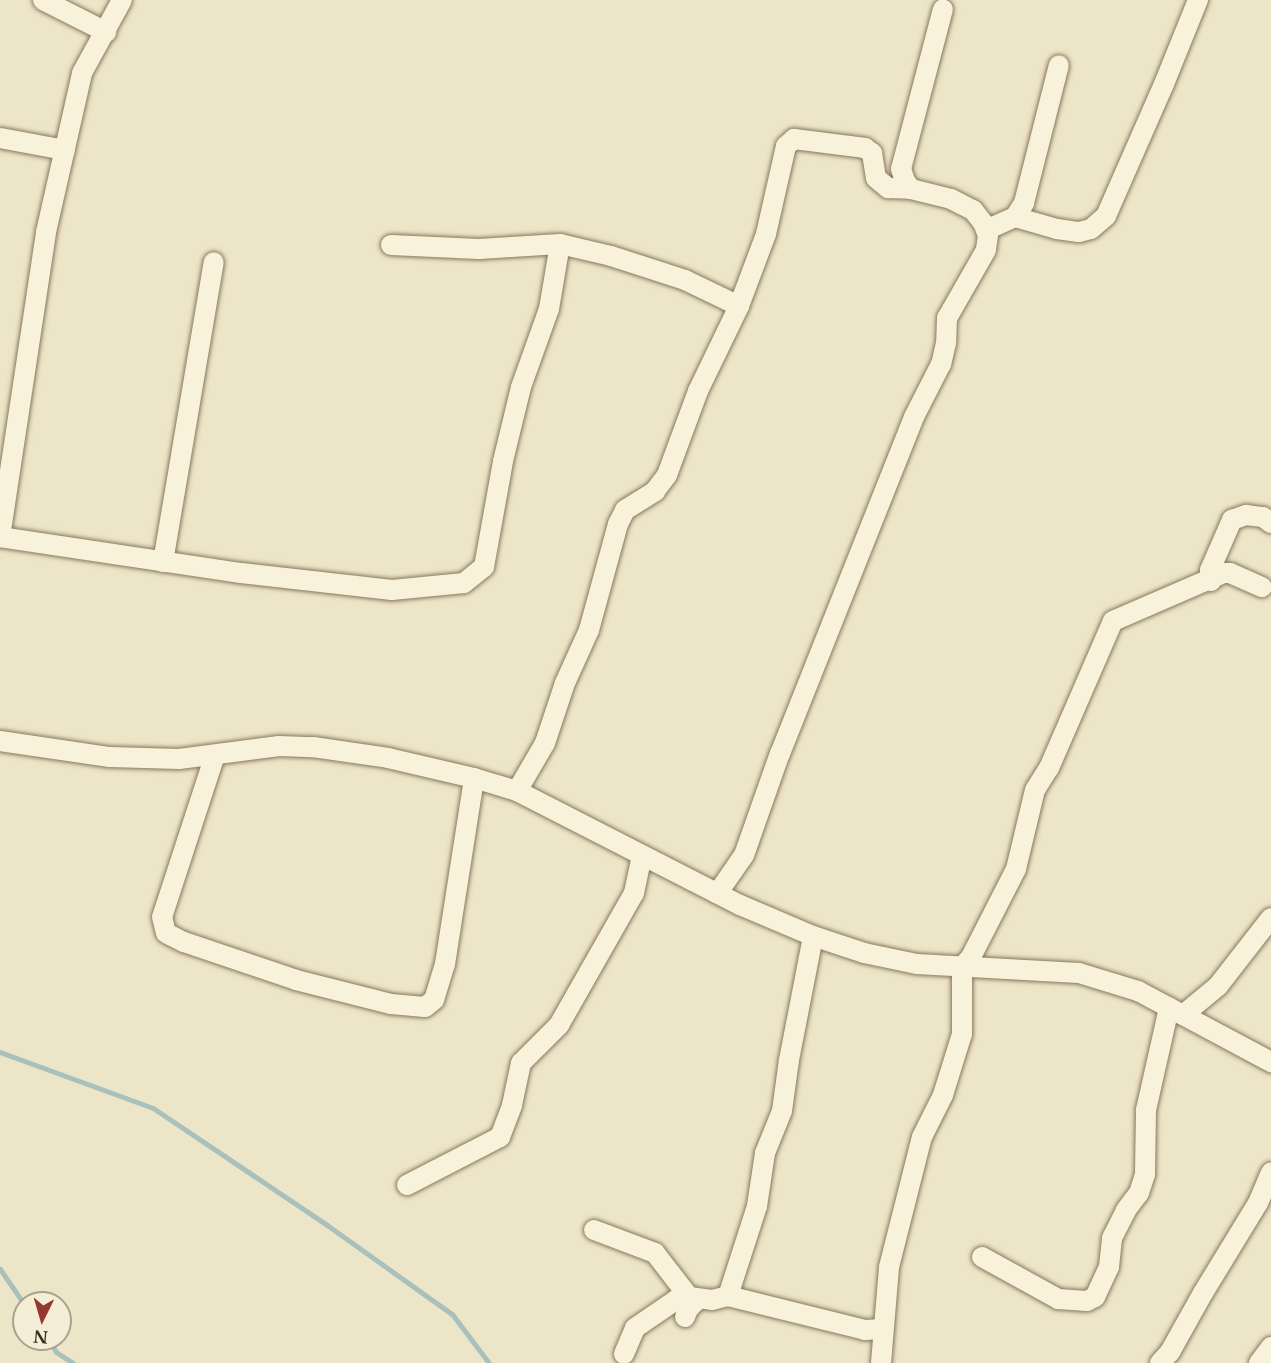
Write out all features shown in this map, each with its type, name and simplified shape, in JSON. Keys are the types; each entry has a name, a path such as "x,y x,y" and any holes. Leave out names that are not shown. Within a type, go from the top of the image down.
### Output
{"street":[{"path":"43,0 106,32"},
{"path":"123,0 82,73 46,232 0,537 241,573 392,590 464,583 484,567 503,461 521,387 549,309 560,244"},
{"path":"1015,217 1057,229 1079,231 1091,229 1106,216 1160,95 1198,0"},
{"path":"912,189 905,181 901,169 943,9"},
{"path":"986,230 1015,217 1024,203 1059,65"},
{"path":"0,138 65,150"},
{"path":"517,791 546,743 565,683 590,630 618,524 625,510 655,491 667,476 698,391 739,306 766,234 786,146 794,139 865,148 872,153 876,178 888,188 912,189 951,199 973,210 986,230 986,250 947,318 946,342 941,364 914,417 780,753 744,855 717,894"},
{"path":"391,245 479,249 560,244 602,253 685,280 739,306"},
{"path":"163,562 214,261"},
{"path":"1211,581 1210,570 1232,520 1246,515 1268,515"},
{"path":"880,1363 889,1267 922,1137 943,1095 962,1034 962,967 971,957 1016,869 1035,790 1049,768 1113,621 1230,573 1262,588"},
{"path":"0,741 110,757 179,759 279,746 313,747 388,758 474,778 517,791 717,894 813,936 864,953 916,964 1079,973 1138,991 1271,1062"},
{"path":"215,755 162,917 166,933 184,942 296,980 398,1005 425,1007 434,1000 445,964 474,778"},
{"path":"407,1185 500,1137 512,1105 521,1064 559,1025 634,893 642,856"},
{"path":"982,1257 1058,1299 1087,1301 1095,1297 1109,1267 1112,1238 1126,1210 1139,1193 1145,1174 1146,1110 1176,1012 1218,986 1271,918"},
{"path":"729,1296 758,1206 765,1153 782,1112 789,1060 813,936"},
{"path":"1160,1363 1170,1352 1258,1203 1271,1173"},
{"path":"594,1230 655,1253 693,1298"},
{"path":"624,1354 635,1328 676,1300 693,1298 729,1296 865,1330 883,1329"},
{"path":"685,1317 693,1298"},
{"path":"1259,1363 1271,1347"}],"waterway":[{"path":"0,1052 153,1108 327,1225 452,1314 489,1363"},
{"path":"0,1269 15,1291"},
{"path":"55,1351 73,1363"}]}
